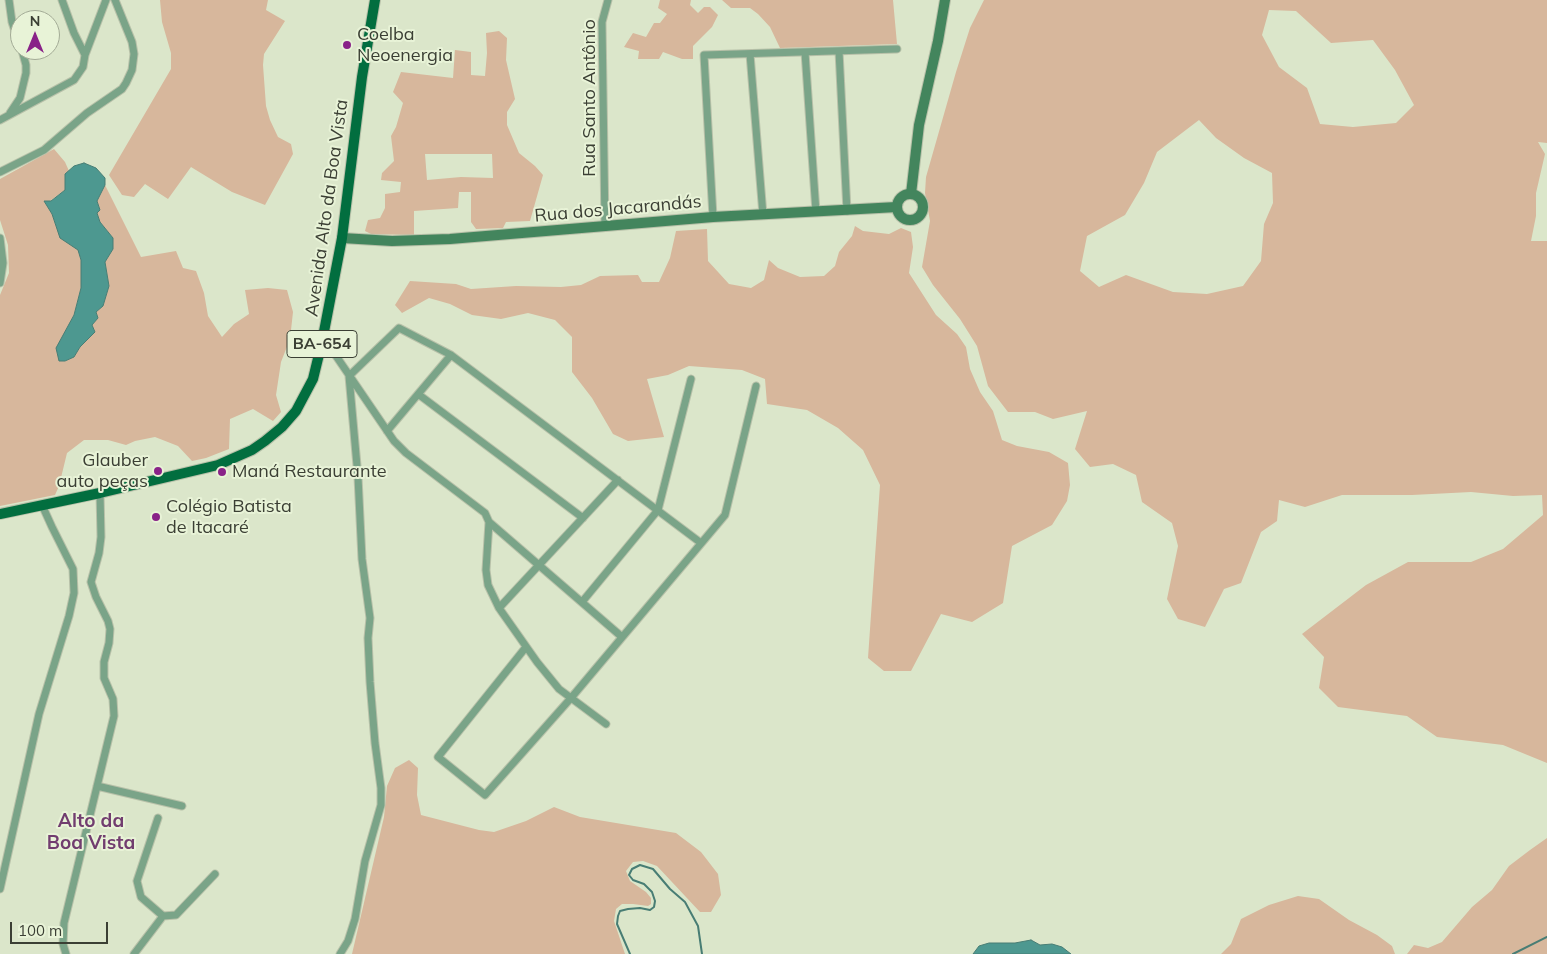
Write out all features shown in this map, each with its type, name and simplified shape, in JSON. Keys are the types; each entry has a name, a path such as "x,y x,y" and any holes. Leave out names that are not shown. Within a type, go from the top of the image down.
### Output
{"main road":[{"name":"Avenida Alto da Boa Vista","path":"42,505 218,465 252,450 282,427 296,411 313,379 342,238 362,77 374,0"},
{"name":"BA-654","path":"0,514 42,505"}],"street":[{"path":"62,0 74,33 85,55"},
{"path":"0,120 74,80 83,66 85,55 106,0"},
{"path":"0,172 44,150 87,113 122,89 132,70 134,54 132,42 115,0"},
{"name":"Rua Santo Antônio","path":"605,227 602,22 608,0"},
{"path":"911,194 919,125 945,0"},
{"path":"713,217 704,55 897,49"},
{"path":"839,51 847,211"},
{"path":"805,52 816,212"},
{"path":"750,54 763,214"},
{"path":"10,113 20,98 26,74 25,60"},
{"path":"911,194 917,196 923,202 923,211 914,220 905,219 900,216 897,208 901,198 911,194"},
{"name":"Rua dos Jacarandás","path":"342,238 392,241 450,239 713,217 897,208"},
{"path":"0,238 3,263 0,283"},
{"path":"349,376 398,328 451,355 701,543"},
{"path":"322,342 332,350 394,442 485,513 489,522 622,637"},
{"path":"386,431 451,355"},
{"path":"340,954 348,942 355,919 365,861 381,805 381,788 370,682 368,638 370,618 362,559 358,477 349,376"},
{"path":"582,602 658,510 691,379"},
{"path":"526,647 438,757 485,795 571,698 725,515 756,386"},
{"path":"418,394 583,518"},
{"path":"499,608 618,480"},
{"path":"66,954 63,944 63,929 113,726 115,708 104,678 104,662 109,643 110,629 91,582 100,553 102,537 100,493"},
{"path":"0,889 40,714 74,593 73,569 42,505"},
{"path":"489,522 486,570 488,585 499,608 526,647 559,688 606,724"},
{"path":"97,786 182,806"},
{"path":"158,818 137,881 141,897 163,916 176,915 216,874"},
{"path":"134,954 163,916"}],"shaded area":[{"path":"160,0 268,0 266,10 285,21 264,54 263,65 266,106 270,120 278,137 291,144 293,154 265,205 232,192 191,167 168,199 145,184 134,197 122,195 109,175 171,69 171,53 162,22"},
{"path":"660,0 691,0 690,5 698,13 704,7 710,7 718,15 712,27 693,46 693,59 682,59 663,52 659,59 638,59 639,51 624,47 633,33 646,37 654,23 660,23 667,14 658,8"},
{"path":"722,0 893,0 897,44 780,48 770,27 758,14 750,8 731,8"},
{"path":"984,0 1547,0 1547,143 1538,142 1545,154 1536,193 1536,216 1531,241 1547,241 1547,763 1503,745 1437,737 1407,716 1338,707 1319,688 1324,657 1302,634 1366,585 1408,562 1471,562 1503,549 1543,515 1542,495 1513,496 1471,492 1412,495 1342,495 1305,507 1279,500 1277,521 1261,532 1241,583 1224,589 1205,627 1178,619 1167,599 1178,546 1172,523 1142,502 1136,475 1113,464 1090,467 1075,449 1087,411 1053,419 1035,412 1008,412 988,386 977,346 922,267 930,221 925,193 926,177 970,28","holes":["1269,10 1296,11 1331,43 1373,40 1395,70 1414,105 1396,123 1353,127 1320,124 1307,88 1279,67 1262,35","1199,120 1216,138 1244,158 1272,173 1273,203 1264,224 1261,261 1243,286 1207,294 1173,292 1126,275 1099,287 1080,271 1087,236 1125,215 1144,183 1157,152"]},
{"path":"499,31 507,38 506,60 515,99 507,112 507,125 519,153 543,175 530,221 506,222 503,228 476,229 471,222 471,192 459,192 458,208 414,211 414,235 371,234 365,231 368,220 380,218 385,208 385,194 400,192 401,182 381,180 382,173 394,161 391,136 396,127 403,103 393,92 401,72 453,78 455,50 471,52 471,75 485,76 486,33","holes":["425,154 492,154 493,178 461,177 427,180"]},
{"path":"54,149 65,162 69,171 65,174 65,190 50,201 45,202 56,226 67,242 79,250 82,277 74,315 60,344 65,361 74,357 80,347 95,332 92,325 98,318 96,312 103,306 109,286 105,262 113,249 113,238 100,222 97,213 100,210 97,201 105,185 141,257 176,251 183,268 196,271 204,293 208,316 222,337 234,324 249,314 245,290 268,288 287,290 293,312 290,339 281,362 276,395 281,412 273,421 253,409 230,419 229,449 192,461 178,446 155,437 126,445 108,440 84,440 67,453 55,495 0,506 0,295 9,273 8,245 0,220 0,179"},
{"path":"855,226 863,231 889,234 901,228 911,232 913,247 909,273 936,315 957,334 966,347 970,369 980,392 993,411 1002,440 1017,446 1049,452 1068,463 1070,485 1067,501 1052,525 1012,546 1003,603 972,622 941,614 911,671 884,671 868,658 880,485 863,450 838,428 807,410 767,404 765,379 742,370 689,366 668,375 647,379 664,437 628,441 613,434 592,398 572,372 572,337 555,320 528,313 501,319 472,315 450,304 429,298 402,313 395,305 410,281 456,284 471,289 581,285 600,276 638,275 642,282 659,282 670,258 676,231 707,229 708,261 729,284 751,288 764,280 769,260 778,268 800,277 824,276 835,266 839,252 852,236"},
{"path":"409,760 418,768 417,795 421,815 494,832 526,821 554,807 580,817 676,833 701,852 718,874 721,895 711,912 700,912 657,866 643,861 633,862 626,871 630,881 646,892 651,898 651,904 648,906 622,904 616,909 614,921 625,954 352,954 384,817 387,786 395,768"},
{"path":"1547,838 1547,954 1407,954 1414,945 1428,948 1442,942 1472,907 1492,890 1509,866"},
{"path":"1298,896 1319,899 1349,920 1377,935 1392,946 1395,954 1221,954 1231,944 1241,919 1269,905"}],"water":[{"path":"84,163 96,168 105,178 105,185 97,201 100,210 97,213 100,222 113,238 113,249 105,262 109,286 103,306 96,312 98,318 92,325 95,332 80,347 74,357 65,361 59,361 56,348 74,315 81,288 81,260 78,250 60,238 52,214 44,201 51,201 65,190 65,174 74,166"},
{"path":"1031,940 1040,945 1052,944 1062,947 1071,954 973,954 979,946 989,943 1015,943"}],"waterway":[{"path":"630,954 617,924 620,911 640,908 650,910 654,907 655,901 652,892 644,884 633,880 629,875 632,869 640,865 653,869 670,889 685,902 698,926 702,954"},
{"path":"1513,954 1547,937"}],"place":[{"name":"Coelba Neoenergia","path":"347,45"},
{"name":"Glauber auto peças","path":"158,471"},
{"name":"Maná Restaurante","path":"222,472"},
{"name":"Colégio Batista de Itacaré","path":"156,517"}],"district":[{"name":"Alto da Boa Vista","path":"91,832"}]}
